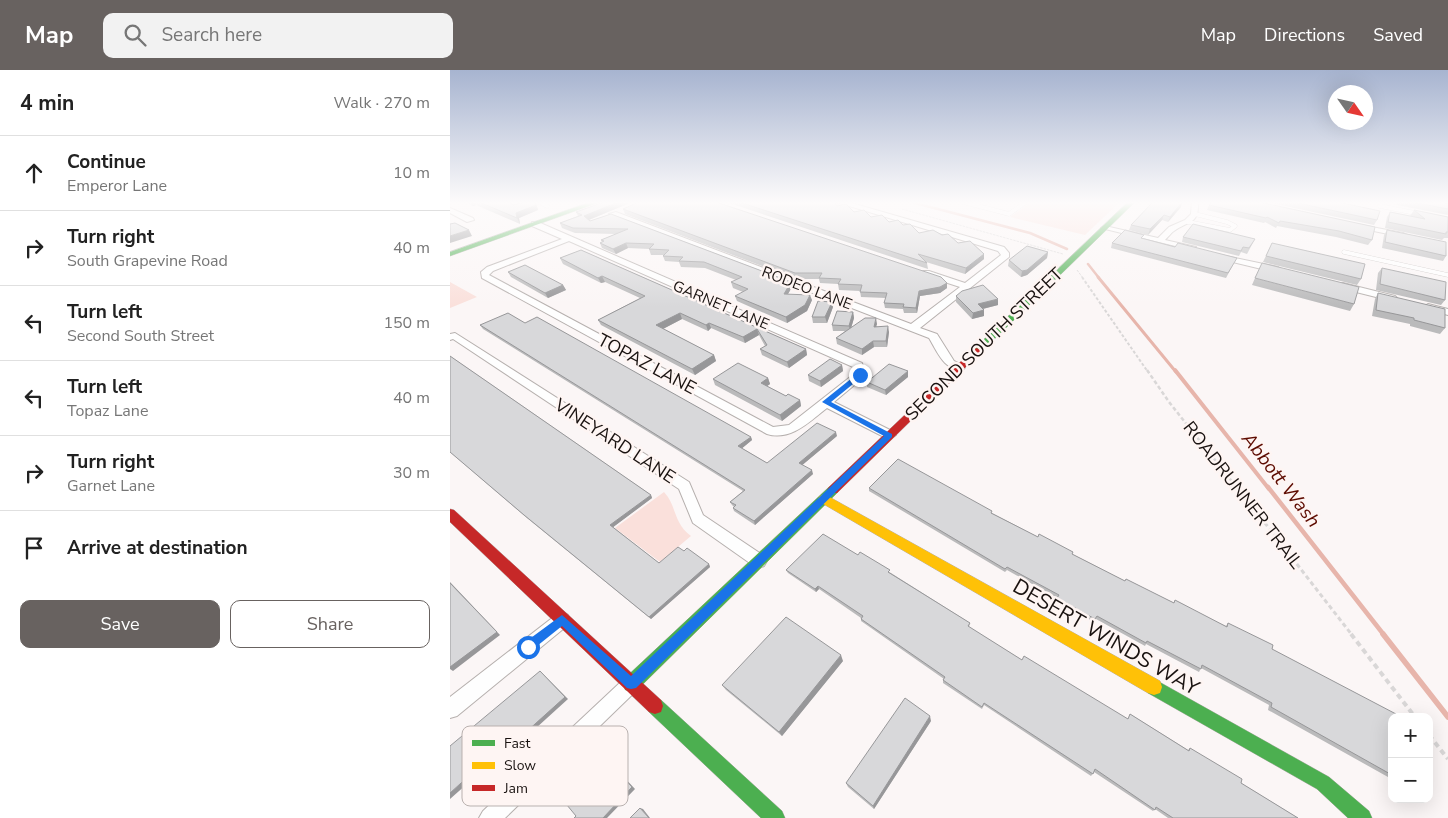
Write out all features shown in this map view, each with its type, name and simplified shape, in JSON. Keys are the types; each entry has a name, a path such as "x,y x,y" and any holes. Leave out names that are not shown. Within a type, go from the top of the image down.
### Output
{"street":[{"path":"450,254 498,237"},
{"name":"GARNET LANE","path":"563,237 858,364 860,375 826,402"},
{"name":"RODEO LANE","path":"669,237 933,336 950,363 960,367"},
{"path":"914,328 1006,254 1001,249 959,237"},
{"name":"SECOND SOUTH STREET","path":"587,726 1096,237"},
{"path":"1143,237 1198,251"},
{"path":"1160,241 1164,237"},
{"name":"TOPAZ LANE","path":"568,239 490,269 486,272 485,276 771,432 792,429 826,402"},
{"path":"1208,253 1285,272"},
{"path":"920,271 967,286"},
{"path":"1333,284 1400,300"},
{"path":"1419,305 1448,312"},
{"name":"VINEYARD LANE","path":"453,336 684,486 698,520 758,562"},
{"path":"826,402 890,436"},
{"name":"DESERT WINDS WAY","path":"824,499 1323,783 1362,818"},
{"path":"450,514 775,818"},
{"path":"450,709 562,620"},
{"name":"SECOND SOUTH STREET","path":"490,818 503,806"}],"lane":[{"path":"1344,252 1448,275"}],"path":[{"path":"1002,237 1065,254"},
{"name":"ROADRUNNER TRAIL","path":"1076,269 1169,402 1412,713"},
{"path":"1433,740 1448,759"}],"shaded area":[{"path":"450,282 477,297 450,308"},
{"path":"664,492 681,526 691,536 660,562 615,528"}],"building":[{"path":"609,237 672,237 791,282 784,294 810,295 805,305 786,317 735,296 748,289 731,282 742,277 704,262 679,261 683,257 663,256 669,250 649,249 654,244 626,243 613,249 600,243 604,241 601,240"},
{"path":"698,237 821,237 941,277 947,283 940,287 919,291 916,308 903,307 904,304 884,303 887,293 860,292 862,285 838,284 841,279 819,278 822,273 795,273"},
{"path":"847,237 951,237 958,243 970,241 984,254 966,268 918,254 927,263"},
{"path":"1118,237 1142,237 1141,238 1175,247 1178,243 1237,258 1228,273 1112,243"},
{"path":"1183,237 1246,237 1255,239 1249,248 1243,247 1241,251"},
{"path":"1361,237 1373,237 1372,240"},
{"path":"1386,237 1421,237 1446,242 1446,256 1385,242"},
{"path":"1272,243 1365,264 1361,279 1266,256"},
{"path":"1027,246 1048,252 1027,270 1022,271 1009,260"},
{"path":"581,250 806,349 787,362 760,349 767,345 757,329 743,337 709,323 706,325 680,313 656,325 714,355 692,369 598,320 645,296 602,276 598,278 560,258"},
{"path":"1262,263 1359,287 1354,304 1255,278"},
{"path":"525,265 563,285 545,293 508,272"},
{"path":"1382,268 1446,282 1445,300 1380,284"},
{"path":"983,285 998,299 978,304 984,310 973,313 956,296 962,291"},
{"path":"1378,293 1445,309 1445,328 1414,320 1414,318 1376,310"},
{"path":"818,301 832,302 825,317 812,317"},
{"path":"837,311 853,312 849,326 832,325"},
{"path":"508,313 525,323 537,317 751,437 738,446 767,463 817,423 836,432 799,463 812,470 754,521 733,508 736,505 730,502 745,490 480,325"},
{"path":"865,318 876,318 874,327 888,326 886,341 873,341 862,349 836,338"},
{"path":"450,356 651,495 610,525 659,563 678,547 684,551 687,548 709,564 649,617 450,452"},
{"path":"830,359 842,365 820,381 808,375"},
{"path":"738,363 768,378 761,383 786,396 788,394 800,400 780,415 713,379"},
{"path":"889,364 908,371 885,390 867,382"},
{"path":"898,459 992,511 991,513 1038,537 1039,534 1073,552 1072,554 1125,581 1126,579 1174,603 1175,600 1227,627 1228,623 1273,645 1272,649 1394,713 1388,713 1388,773 1271,707 1272,703 1202,665 1201,669 1147,641 1146,643 1097,616 1095,619 1057,598 1059,595 1007,567 1005,569 869,488"},
{"path":"823,534 858,555 860,552 890,570 888,572 970,623 968,626 1022,660 1024,656 1128,719 1130,714 1189,751 1190,748 1242,779 1241,783 1298,818 1173,818 1156,807 1155,810 1095,769 1093,774 984,703 982,707 943,680 945,677 861,619 863,616 818,586 815,589 786,570"},
{"path":"450,583 497,632 450,667"},
{"path":"786,617 841,655 779,732 722,685"},
{"path":"540,671 565,697 533,726 474,726"},
{"path":"905,698 930,716 873,806 846,783"},
{"path":"462,736 462,782 450,793 450,746"},
{"path":"628,783 632,787 628,791"},
{"path":"568,806 614,806 603,818 574,818 576,816"},
{"path":"640,808 649,818 630,818"}],"waterway":[{"name":"Abbott Wash","path":"1039,237 1067,249"},
{"name":"Abbott Wash","path":"1088,264 1099,278"},
{"name":"Abbott Wash","path":"1098,277 1176,372"},
{"name":"Abbott Wash","path":"1175,370 1269,489"},
{"name":"Abbott Wash","path":"1268,487 1384,635"},
{"name":"Abbott Wash","path":"1383,634 1448,717"}],"traffic: fast":[{"path":"450,254 498,237"},
{"path":"977,351 1096,237"},
{"path":"631,684 833,490"},
{"path":"1154,687 1323,783 1362,818"},
{"path":"655,706 775,818"}],"traffic: slow":[{"path":"824,499 1154,687"}],"traffic: jam":[{"path":"833,490 977,351"},
{"path":"450,514 655,706"}],"route":[{"path":"528,647 562,620 631,684 890,436 826,402 860,375"}]}
